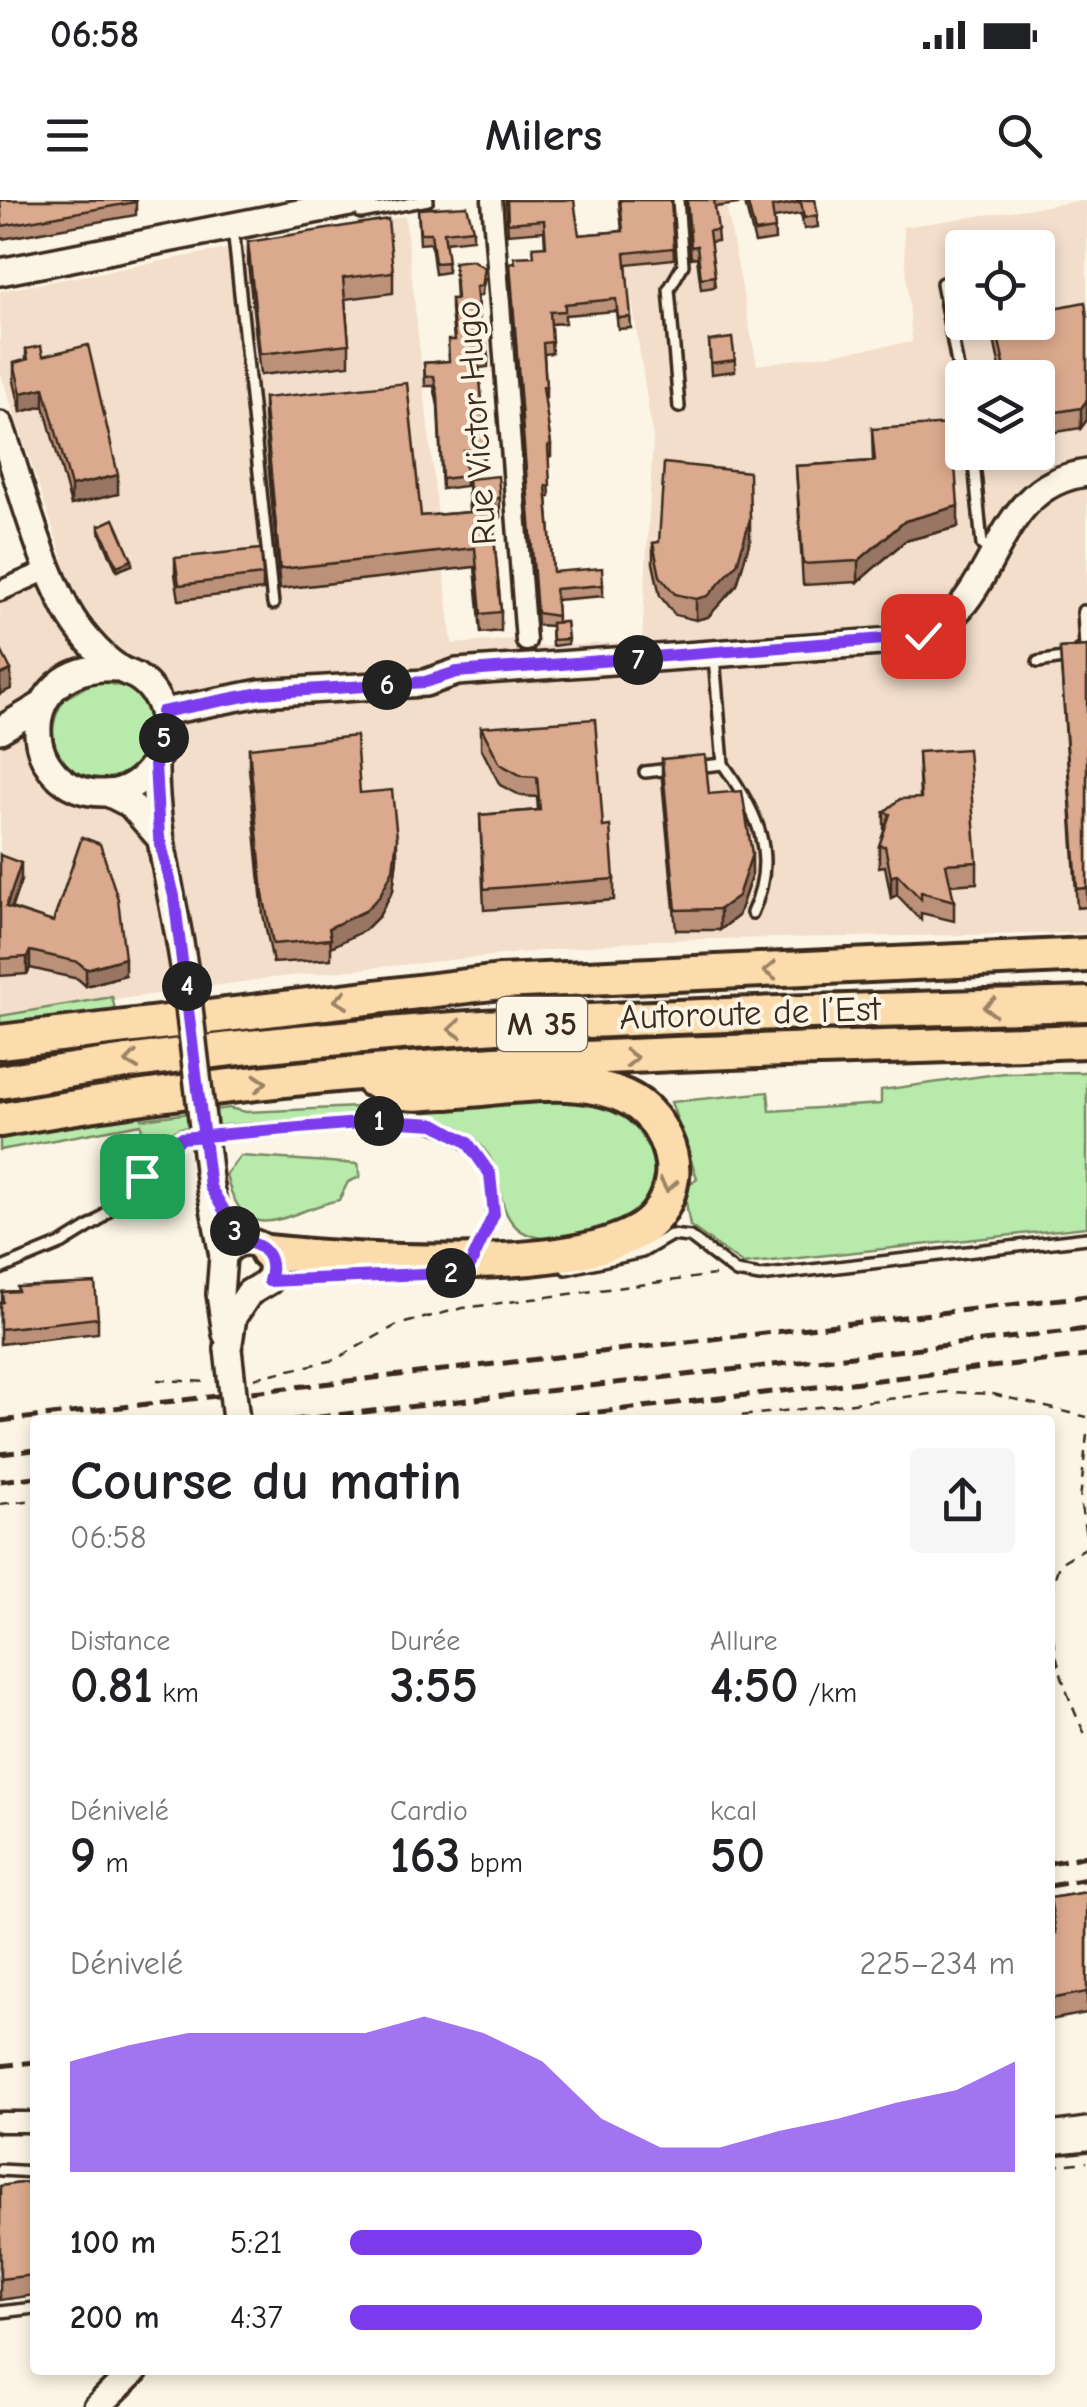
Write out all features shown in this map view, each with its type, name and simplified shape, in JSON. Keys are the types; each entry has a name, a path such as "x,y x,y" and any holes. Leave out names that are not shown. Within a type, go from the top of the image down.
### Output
{"highway":[{"path":"867,968 883,962 1087,955"},
{"path":"0,1042 501,982 867,968 882,972 1087,972"},
{"name":"Autoroute de l’Est","path":"0,1082 227,1048 488,1027 1087,1004"},
{"path":"0,1027 112,1028"},
{"name":"Autoroute de l’Est","path":"0,1120 233,1085 359,1074 645,1057 1087,1041"},
{"path":"246,1267 344,1260 468,1267 588,1248 642,1229 664,1204 672,1177 662,1132 639,1105 603,1090 565,1086 403,1094 359,1074"}],"street":[{"path":"0,272 365,200"},
{"name":"Rue Victor Hugo","path":"492,200 526,641"},
{"path":"0,425 68,611 117,668"},
{"path":"162,712 260,693 425,682 457,672 923,636 947,621 976,588 1012,518 1031,496 1056,481 1087,473"},
{"path":"0,591 50,570"},
{"path":"0,730 42,706 73,660 68,611"},
{"path":"61,681 91,666 117,668 140,678 153,691 162,712 165,735 155,764 159,837 174,896 210,1187 246,1267 220,1294 235,1415"},
{"path":"42,706 37,729 42,754 56,775 72,787 108,793 130,804 159,837"},
{"path":"0,738 42,754"},
{"path":"108,793 132,786 155,764"},
{"path":"0,2122 30,2122"},
{"path":"1055,2135 1087,2131"},
{"path":"96,2407 130,2375"}],"lane":[{"path":"196,233 234,237 428,200"},
{"path":"678,200 683,265 669,290 678,407"},
{"path":"234,237 273,604"},
{"path":"942,283 956,360"},
{"path":"975,470 982,545 996,553"},
{"path":"1038,662 1069,658 1085,647 1083,611"},
{"path":"713,655 723,764 755,811 764,842 763,880 752,913"},
{"path":"644,772 723,764"},
{"path":"0,1270 63,1243 97,1222 181,1138 408,1120 435,1124 467,1142 490,1174 494,1214 488,1234 468,1267"},
{"path":"561,1269 642,1252 671,1235 690,1237 731,1270 760,1276 1087,1238"},
{"path":"246,1267 389,1276"},
{"path":"428,1274 468,1267 512,1272"},
{"path":"1055,2148 1087,2145"},
{"path":"0,2170 30,2172"},
{"path":"0,2312 30,2309"}],"path":[{"path":"246,1380 334,1360 396,1326 463,1308 637,1288 731,1270"},
{"path":"157,1380 211,1382"},
{"path":"749,1415 948,1392 1009,1397 1087,1417"},
{"path":"1055,1590 1060,1563 1087,1544 1080,1500 1087,1434"},
{"path":"0,1504 30,1501"},
{"path":"1055,1635 1062,1678 1087,1738"},
{"path":"1055,2165 1087,2162"}],"shaded area":[{"path":"617,200 725,200 757,365 912,342 903,227 1087,200 1087,933 651,940 270,978 0,1016 0,584 63,558 0,371 0,291 405,216 452,644 513,639 520,654 535,647 642,641 653,440"}],"green space":[{"path":"96,681 131,688 154,717 154,751 120,784 72,777 53,739 54,720 64,699"},
{"path":"112,997 142,1119 229,1108 246,1112 561,1098 609,1109 635,1123 653,1148 659,1176 656,1193 640,1215 620,1227 562,1238 528,1234 510,1220 495,1169 483,1147 460,1128 421,1113 180,1128 144,1147 141,1124 0,1150 0,1016"},
{"path":"1087,1072 1087,1227 743,1264 690,1226 684,1190 697,1178 671,1102 768,1092 770,1111 881,1104 881,1090 1004,1073"},
{"path":"240,1156 358,1164 360,1177 348,1182 339,1200 286,1218 256,1220 244,1214 234,1199 226,1174"}],"building":[{"path":"0,200 136,200 136,202 2,226"},
{"path":"507,200 574,200 579,235 623,231 620,200 671,200 674,248 625,253 631,317 618,318 616,299 565,304 565,311 550,312 552,342 543,343 543,387 551,445 550,486 546,486 553,572 602,568 603,585 555,589 557,616 537,613 510,263 515,263 514,257 534,256 533,247 546,246 544,220 508,223"},
{"path":"687,200 714,200 718,230 709,231 715,276 701,278 697,246 691,247"},
{"path":"747,200 815,200 818,215 804,218 801,202 772,207 775,229 755,232"},
{"path":"467,206 473,229 444,232 448,262 435,263 431,233 420,233 418,209"},
{"path":"388,219 393,272 343,278 349,344 260,354 248,242"},
{"path":"472,260 485,268 481,286 476,287 481,342 486,342 488,357 478,358 486,444 482,450 464,451 466,476 442,479 438,396 434,376 425,377 424,363 449,361 448,340 455,340 451,299 457,299 454,262"},
{"path":"1085,302 1087,400 1081,408 1055,412 1055,360 1003,360 999,340 1055,340 1055,308"},
{"path":"732,338 735,360 711,363 709,341"},
{"path":"88,345 118,475 71,486 44,388 21,393 14,363 28,359 26,349 41,346 43,356"},
{"path":"407,383 421,516 471,512 468,479 498,476 500,498 494,499 494,537 501,612 481,614 475,548 280,569 264,398"},
{"path":"945,424 945,470 955,470 958,506 905,521 858,561 803,564 796,466 875,461 872,429"},
{"path":"664,463 749,472 750,519 737,564 708,596 696,599 675,594 660,576 653,543 659,542"},
{"path":"114,519 132,560 117,566 99,526"},
{"path":"261,549 263,575 179,585 175,558"},
{"path":"566,622 568,639 552,640 551,623"},
{"path":"1087,646 1087,888 1077,889 1060,648"},
{"path":"0,648 11,670 0,675"},
{"path":"595,719 603,827 610,826 614,879 484,889 480,815 540,810 537,777 522,776 500,764 481,727"},
{"path":"356,736 360,793 392,790 397,838 393,870 379,897 365,911 329,928 331,939 273,944 263,894 249,748"},
{"path":"968,749 977,862 946,864 954,901 921,892 921,899 897,874 891,877 885,846 879,846 890,814 884,812 900,799 921,798 918,752"},
{"path":"705,755 709,794 742,791 752,854 738,896 720,909 676,910 662,759"},
{"path":"82,837 100,844 118,899 125,958 86,969 78,962 30,951 27,957 0,959 0,855 21,863 6,907 53,922"},
{"path":"95,1283 98,1318 0,1329 2,1292 18,1291 17,1287"},
{"path":"1087,1892 1087,1992 1055,1998 1056,1933 1055,1897"},
{"path":"30,2182 30,2276 0,2279 0,2186"}],"railway":[{"path":"52,1415 1087,1296"},
{"path":"337,1415 1087,1329"},
{"path":"573,1415 1087,1356"},
{"path":"0,1421 30,1418"},
{"path":"0,1454 30,1451"},
{"path":"0,1481 30,1478"},
{"path":"1055,1862 1087,1856"},
{"path":"1055,1885 1087,1879"},
{"path":"0,2066 30,2063"}],"route":[{"path":"142,1176 162,1152 181,1138 281,1130 382,1121 408,1120 447,1128 467,1142 490,1174 494,1214 488,1234 467,1272 269,1281 272,1266 267,1252 257,1244 243,1242 224,1215 210,1187 197,1080 185,973 174,896 159,837 154,786 155,764 165,735 162,712 260,693 425,682 457,672 872,643 923,636"}]}
